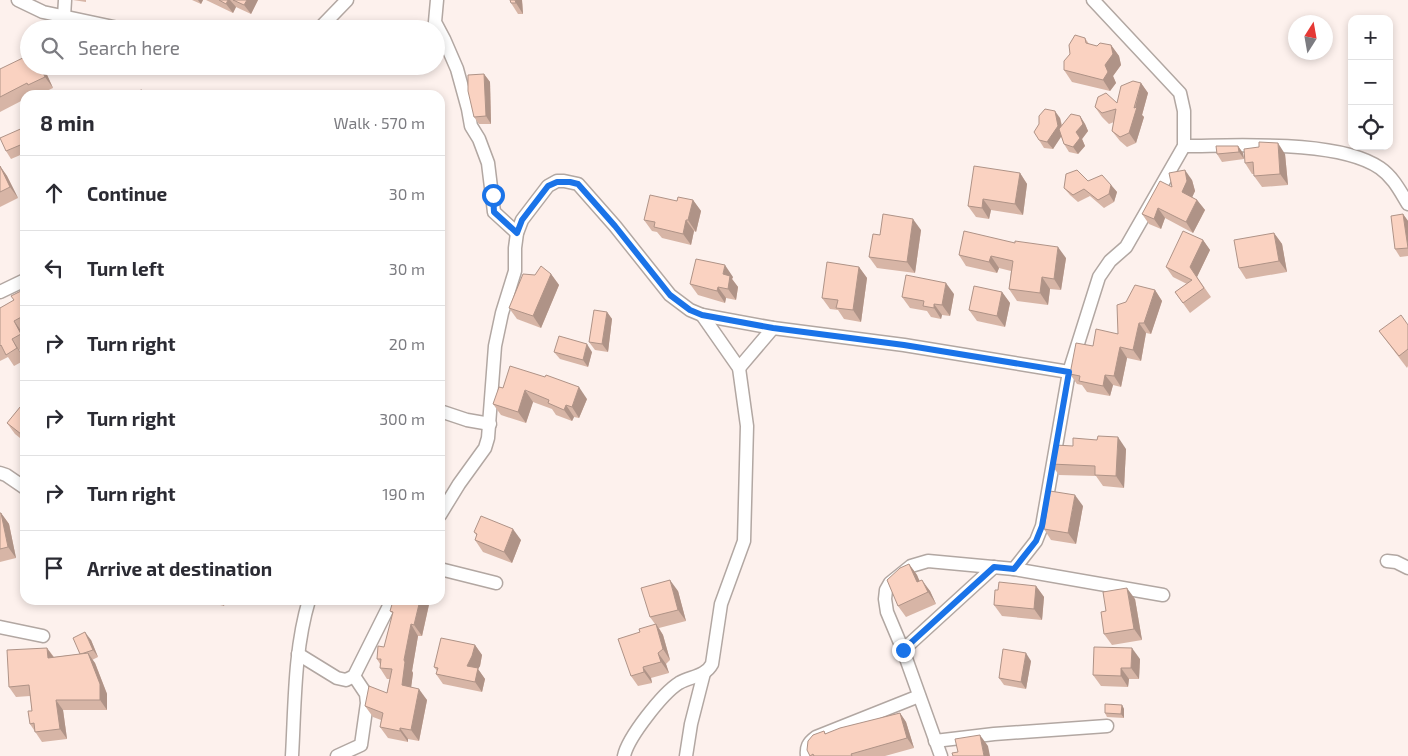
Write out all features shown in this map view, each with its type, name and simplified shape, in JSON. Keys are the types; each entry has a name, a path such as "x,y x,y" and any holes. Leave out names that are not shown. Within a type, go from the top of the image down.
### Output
{"street":[{"path":"18,0 43,12 79,20"},
{"path":"64,17 65,0"},
{"path":"328,20 347,0"},
{"path":"435,20 437,0"},
{"path":"1014,569 1036,541 1042,526 1069,372 1098,277 1110,260 1126,248 1184,146 1184,111 1180,93 1093,0"},
{"path":"445,41 457,69 471,126 479,139 488,163 494,212 517,233"},
{"path":"1184,146 1299,146 1347,155 1379,168 1394,181 1408,204"},
{"path":"445,507 485,448 490,424 495,346 502,313 516,271 515,248 517,233 522,220 548,186 557,182 564,181 578,184 615,226 670,295 690,310 702,315 773,328 904,345 1069,372"},
{"path":"0,292 20,282"},
{"path":"686,756 704,674 712,664 721,604 744,541 747,426 739,368 702,315"},
{"path":"739,368 773,328"},
{"path":"445,413 467,420 490,424"},
{"path":"0,473 6,474 20,484"},
{"path":"941,756 903,650 887,612 886,590 890,583 911,566 928,561 1014,569 1163,595"},
{"path":"1387,561 1396,562 1408,568"},
{"path":"903,650 994,567"},
{"path":"445,570 496,583"},
{"path":"292,756 298,654 307,605"},
{"path":"298,654 337,678 346,680 354,676 390,605"},
{"path":"0,627 43,636"},
{"path":"624,756 631,739 670,690 678,683 704,674"},
{"path":"336,756 361,745 367,703 366,694 354,676"},
{"path":"806,756 806,749 816,737 919,696"},
{"path":"936,741 994,734 1107,726"}],"building":[{"path":"219,0 228,0 226,4"},
{"path":"233,0 247,0 244,5"},
{"path":"1075,35 1085,38 1086,43 1097,46 1100,43 1111,45 1113,54 1105,65 1108,72 1103,80 1064,70 1064,61 1070,54 1069,45"},
{"path":"20,59 20,75 44,75 45,77 28,85 27,83 0,97 0,69"},
{"path":"484,74 486,116 474,117 468,91 468,75"},
{"path":"1133,81 1141,83 1134,108 1137,107 1129,133 1120,137 1112,131 1116,109 1102,113 1095,107 1098,97 1106,93 1117,103 1121,86"},
{"path":"1045,109 1055,111 1058,126 1047,142 1039,140 1034,132 1039,124 1039,116"},
{"path":"1071,114 1080,116 1083,124 1076,132 1080,138 1073,147 1064,144 1059,129"},
{"path":"20,129 20,145 6,151 0,138"},
{"path":"1259,142 1278,143 1280,174 1254,176 1253,162 1245,163 1244,149 1259,147"},
{"path":"1216,146 1238,146 1239,152 1217,154"},
{"path":"0,166 10,187 0,192"},
{"path":"974,166 1020,173 1015,204 983,199 982,208 968,206"},
{"path":"1077,170 1088,181 1102,175 1111,185 1109,194 1098,200 1084,189 1073,195 1064,188 1066,174"},
{"path":"1185,170 1187,181 1182,192 1197,200 1186,222 1158,208 1154,219 1142,214 1160,181 1172,187 1169,173"},
{"path":"650,195 677,201 678,197 693,200 683,234 654,227 655,222 644,220"},
{"path":"883,214 913,219 907,262 869,257 873,234 880,235"},
{"path":"1403,214 1408,248 1395,249 1391,216"},
{"path":"964,231 1015,243 1015,241 1058,247 1054,279 1042,277 1040,293 1009,289 1013,261 991,256 989,262 959,255"},
{"path":"1183,231 1203,240 1190,267 1204,288 1183,303 1175,292 1192,280 1166,267"},
{"path":"1274,233 1279,261 1239,268 1234,240"},
{"path":"696,259 725,265 723,274 730,276 728,289 718,287 717,291 690,284"},
{"path":"827,262 859,267 853,310 836,308 838,300 822,298"},
{"path":"541,266 551,274 533,316 509,308 523,274 535,275"},
{"path":"906,275 946,283 942,305 934,304 934,308 923,306 924,301 902,297"},
{"path":"1135,285 1155,290 1144,323 1139,323 1133,350 1120,347 1114,376 1105,375 1103,386 1079,381 1080,376 1070,374 1076,343 1093,346 1096,329 1118,334 1117,305 1126,302"},
{"path":"974,286 1002,292 997,316 969,310"},
{"path":"20,292 20,318 14,321 20,335 12,339 17,348 6,355 0,346 0,308 14,300 11,296"},
{"path":"594,310 607,312 602,344 589,342"},
{"path":"1401,315 1408,325 1408,349 1399,356 1379,331"},
{"path":"559,336 587,344 583,360 554,352"},
{"path":"510,366 545,377 546,375 579,387 572,407 566,405 564,410 548,403 549,400 525,390 518,412 493,404 499,387 503,388"},
{"path":"20,407 20,433 7,423"},
{"path":"1098,436 1118,437 1116,476 1095,475 1095,466 1051,464 1055,445 1073,446 1073,438 1097,440"},
{"path":"1050,491 1075,495 1068,533 1044,529"},
{"path":"0,513 8,547 0,549"},
{"path":"481,516 513,529 504,552 475,540 477,534 474,532"},
{"path":"909,564 917,582 922,580 928,592 898,606 887,580 900,568"},
{"path":"670,580 678,610 650,617 641,588"},
{"path":"999,582 1036,586 1034,609 994,605 995,590 998,590"},
{"path":"1127,588 1134,629 1104,634 1101,612 1106,611 1103,592"},
{"path":"392,605 419,605 414,625 411,624 404,660 402,685 419,689 411,730 400,728 400,731 380,727 383,713 365,706 369,686 387,693 392,669 380,668 381,659 377,659 378,646 384,647 393,612 390,611"},
{"path":"656,624 663,649 658,653 661,662 643,667 644,672 631,676 618,639 640,632 639,629"},
{"path":"85,632 93,650 80,654 73,638"},
{"path":"441,638 475,645 467,666 478,668 475,682 436,674 438,668 434,667"},
{"path":"1094,647 1132,648 1131,668 1121,668 1121,676 1093,675"},
{"path":"47,648 48,658 88,653 100,684 100,700 56,700 60,729 35,732 34,723 30,724 28,711 32,711 29,685 9,687 7,650"},
{"path":"1003,649 1026,653 1021,682 999,678"},
{"path":"1105,704 1122,705 1121,714 1105,713"},
{"path":"900,713 907,738 851,754 852,756 814,756 813,754 810,756 807,750 808,741 813,735 824,731 825,734 840,728"},
{"path":"980,735 984,756 953,756 952,753 958,752 955,739"}],"route":[{"path":"493,195 492,205 494,212 517,233 522,220 548,186 552,183 564,181 578,184 615,226 670,295 690,310 702,315 773,328 904,345 1069,372 1042,526 1036,541 1014,569 994,567 903,650"}]}
